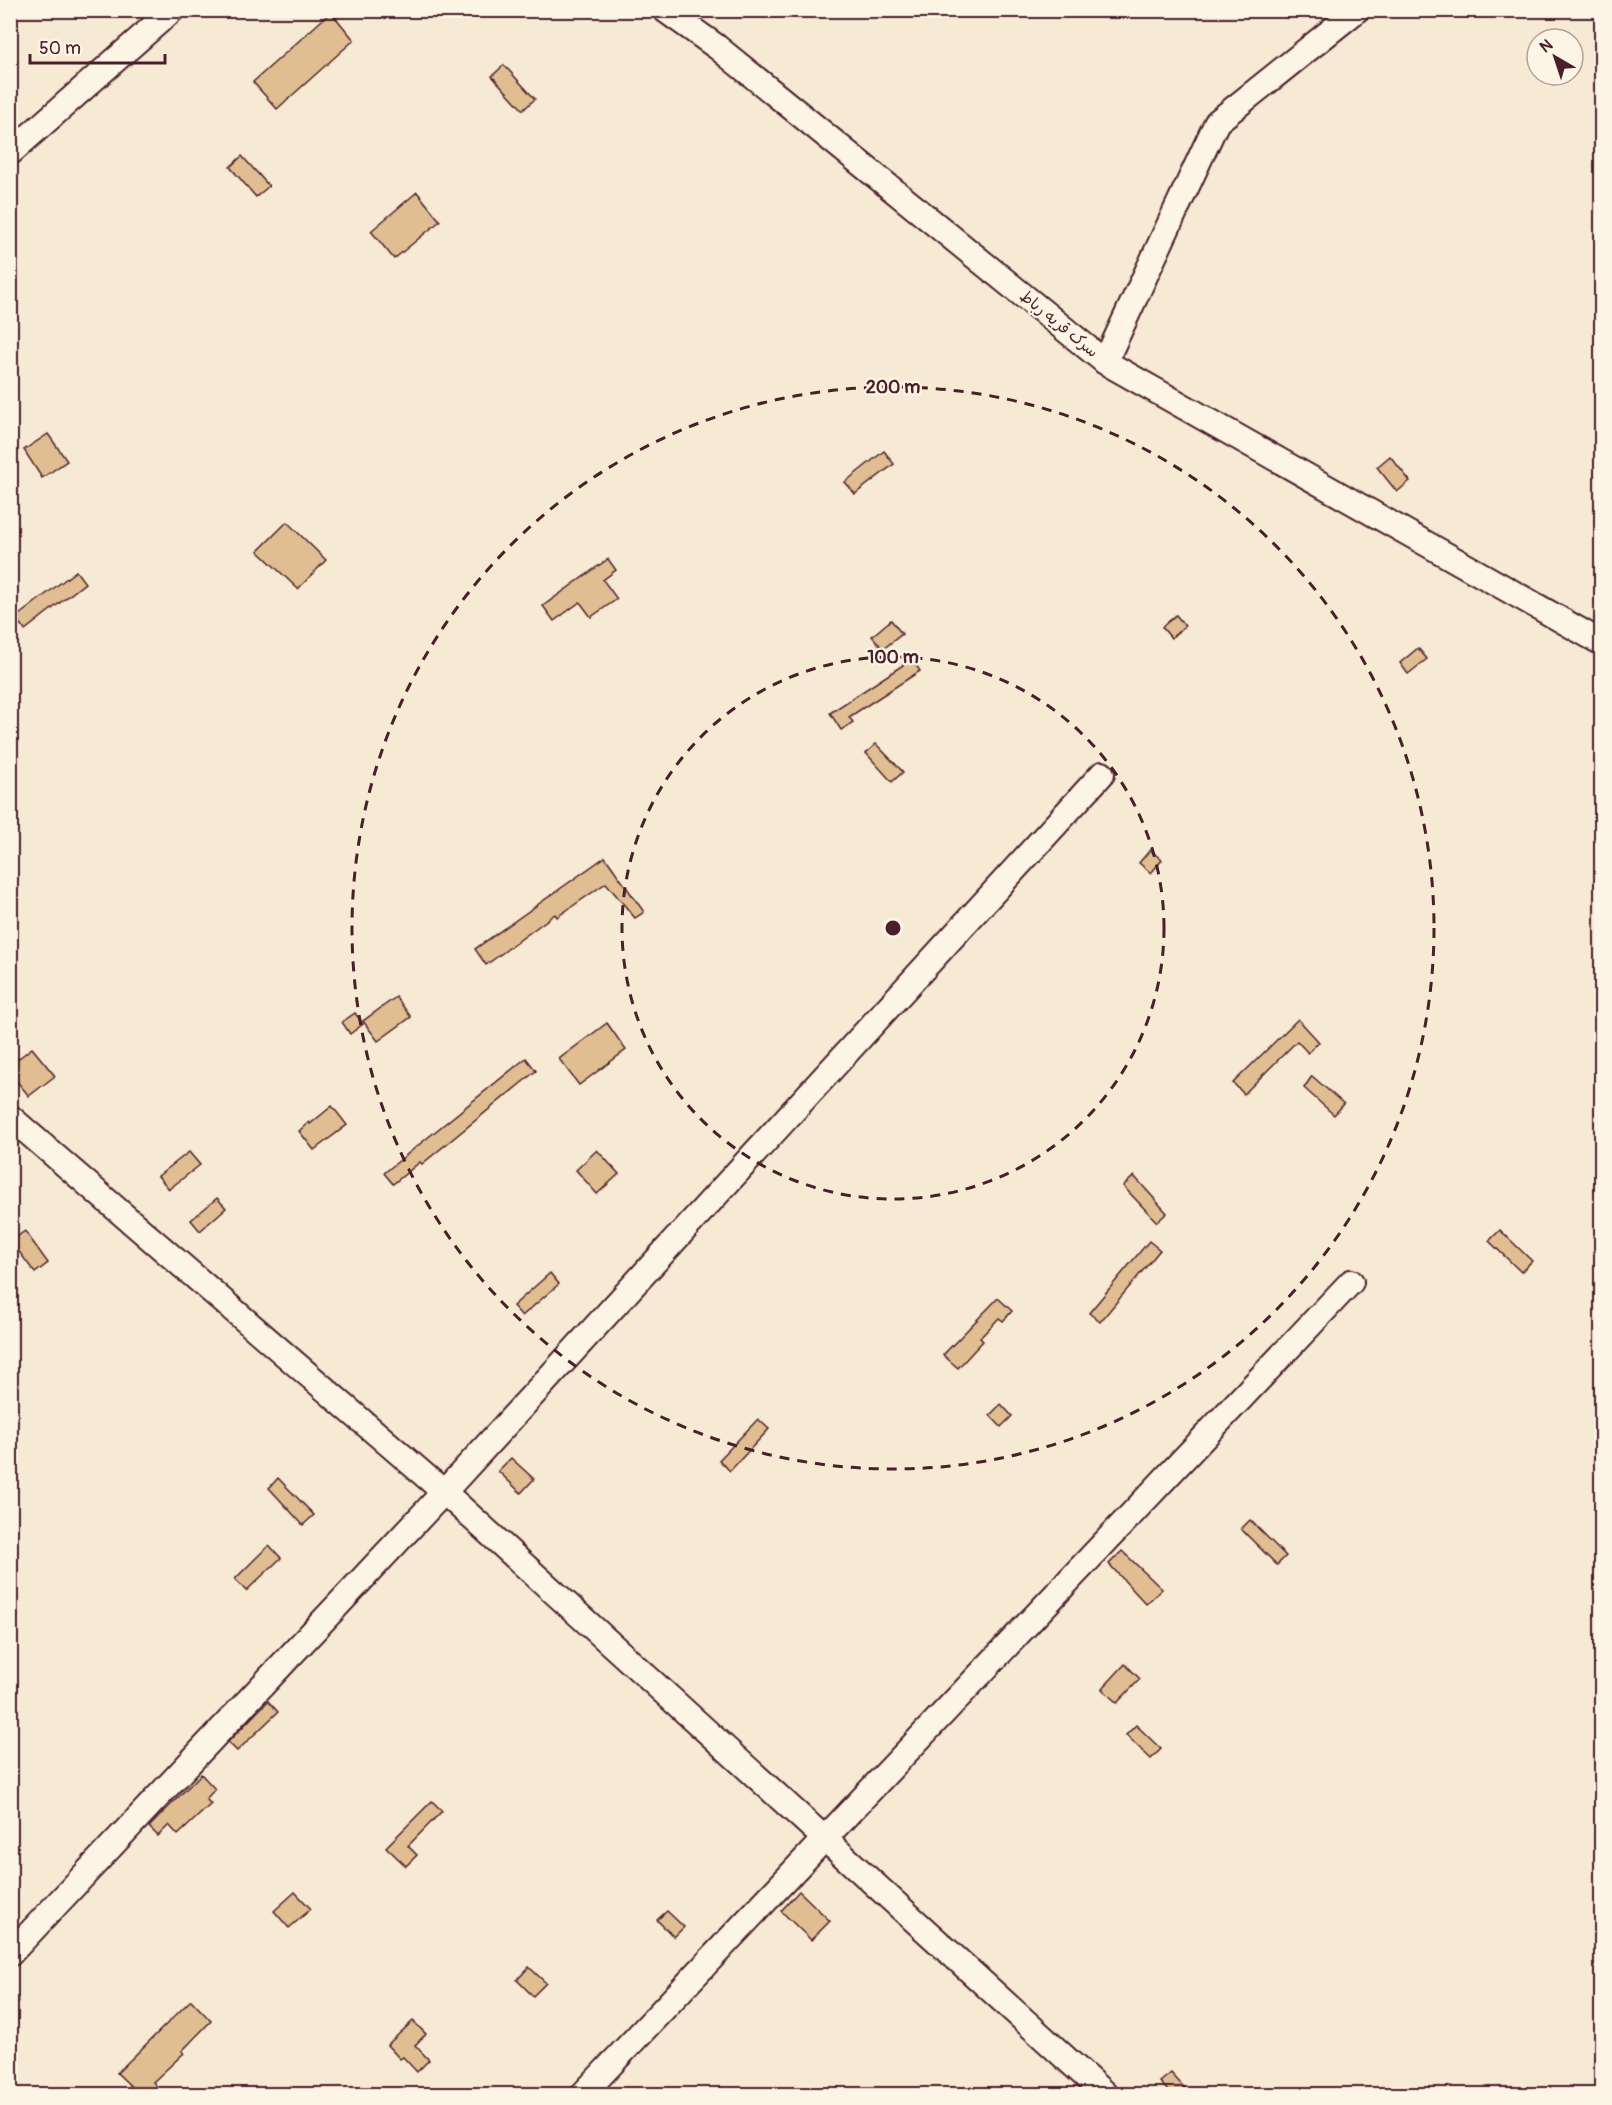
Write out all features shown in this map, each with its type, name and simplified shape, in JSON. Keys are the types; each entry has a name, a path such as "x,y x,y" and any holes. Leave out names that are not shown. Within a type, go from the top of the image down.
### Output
{"street":[{"path":"10,153 172,10"},
{"name":"سرک قریه رباط","path":"665,10 717,47 1105,362 1217,122 1357,10"},
{"path":"1105,362 1602,643"},
{"path":"10,1954 444,1492 1102,774"},
{"path":"10,1117 444,1492 1104,2094"},
{"path":"583,2094 1351,1282"}],"building":[{"path":"331,12 354,40 277,109 253,82"},
{"path":"504,65 535,99 523,110 492,76"},
{"path":"242,156 269,186 256,197 230,167"},
{"path":"417,192 440,221 394,259 371,231"},
{"path":"48,434 67,461 42,478 24,450"},
{"path":"884,451 894,464 855,494 845,482"},
{"path":"1390,456 1410,481 1397,492 1377,467"},
{"path":"287,522 326,560 298,589 258,551"},
{"path":"608,559 616,570 603,580 617,599 591,617 580,602 554,621 543,606"},
{"path":"76,571 85,583 25,630 15,618"},
{"path":"1176,615 1185,626 1171,638 1162,627"},
{"path":"891,620 902,634 883,649 872,636"},
{"path":"1418,648 1427,659 1408,674 1400,663"},
{"path":"912,659 920,671 849,717 853,722 841,730 830,713"},
{"path":"876,744 903,772 892,782 866,753"},
{"path":"1150,850 1162,860 1151,873 1139,863"},
{"path":"605,857 644,912 635,918 606,883 557,917 555,914 486,965 475,949"},
{"path":"396,997 411,1017 378,1041 363,1021"},
{"path":"355,1013 363,1024 350,1034 342,1022"},
{"path":"1298,1019 1319,1042 1308,1053 1297,1041 1244,1094 1233,1083"},
{"path":"607,1023 626,1050 579,1085 559,1059"},
{"path":"32,1048 55,1076 29,1096 10,1073 10,1065"},
{"path":"526,1058 536,1071 422,1164 420,1162 393,1184 384,1173"},
{"path":"1312,1076 1344,1104 1334,1115 1304,1088"},
{"path":"332,1106 347,1125 314,1150 299,1131"},
{"path":"597,1150 619,1174 597,1194 576,1170"},
{"path":"189,1152 200,1165 169,1189 158,1176"},
{"path":"1134,1176 1167,1213 1157,1222 1123,1186"},
{"path":"217,1198 226,1208 200,1231 191,1220"},
{"path":"1500,1230 1532,1261 1521,1272 1489,1241"},
{"path":"25,1231 48,1263 35,1273 11,1241"},
{"path":"1149,1241 1160,1250 1100,1322 1089,1313"},
{"path":"550,1273 559,1284 522,1316 513,1306"},
{"path":"998,1298 1012,1311 1003,1321 999,1318 980,1338 983,1341 958,1368 943,1355"},
{"path":"1001,1404 1012,1416 1001,1427 990,1415"},
{"path":"758,1419 769,1429 730,1471 719,1460"},
{"path":"511,1458 534,1479 521,1493 498,1471"},
{"path":"278,1478 314,1515 303,1525 269,1488"},
{"path":"1250,1520 1286,1556 1277,1565 1241,1529"},
{"path":"269,1545 281,1558 246,1591 235,1579"},
{"path":"1122,1551 1162,1589 1146,1604 1109,1564"},
{"path":"1125,1664 1140,1679 1117,1703 1102,1689"},
{"path":"268,1701 278,1712 237,1751 228,1742"},
{"path":"1136,1725 1161,1749 1151,1759 1126,1735"},
{"path":"201,1774 215,1789 206,1799 211,1804 178,1835 169,1825 158,1836 149,1827"},
{"path":"432,1801 442,1811 408,1846 417,1855 406,1866 386,1847"},
{"path":"799,1891 830,1921 811,1940 781,1911"},
{"path":"295,1892 311,1909 289,1928 274,1911"},
{"path":"667,1911 684,1927 674,1937 657,1920"},
{"path":"529,1967 546,1983 533,1996 517,1980"},
{"path":"191,2000 211,2021 182,2051 184,2053 153,2082 164,2094 139,2094 117,2073"},
{"path":"413,2021 426,2034 415,2045 429,2060 417,2072 387,2045"},
{"path":"1171,2073 1190,2094 1171,2094 1160,2082"}]}
